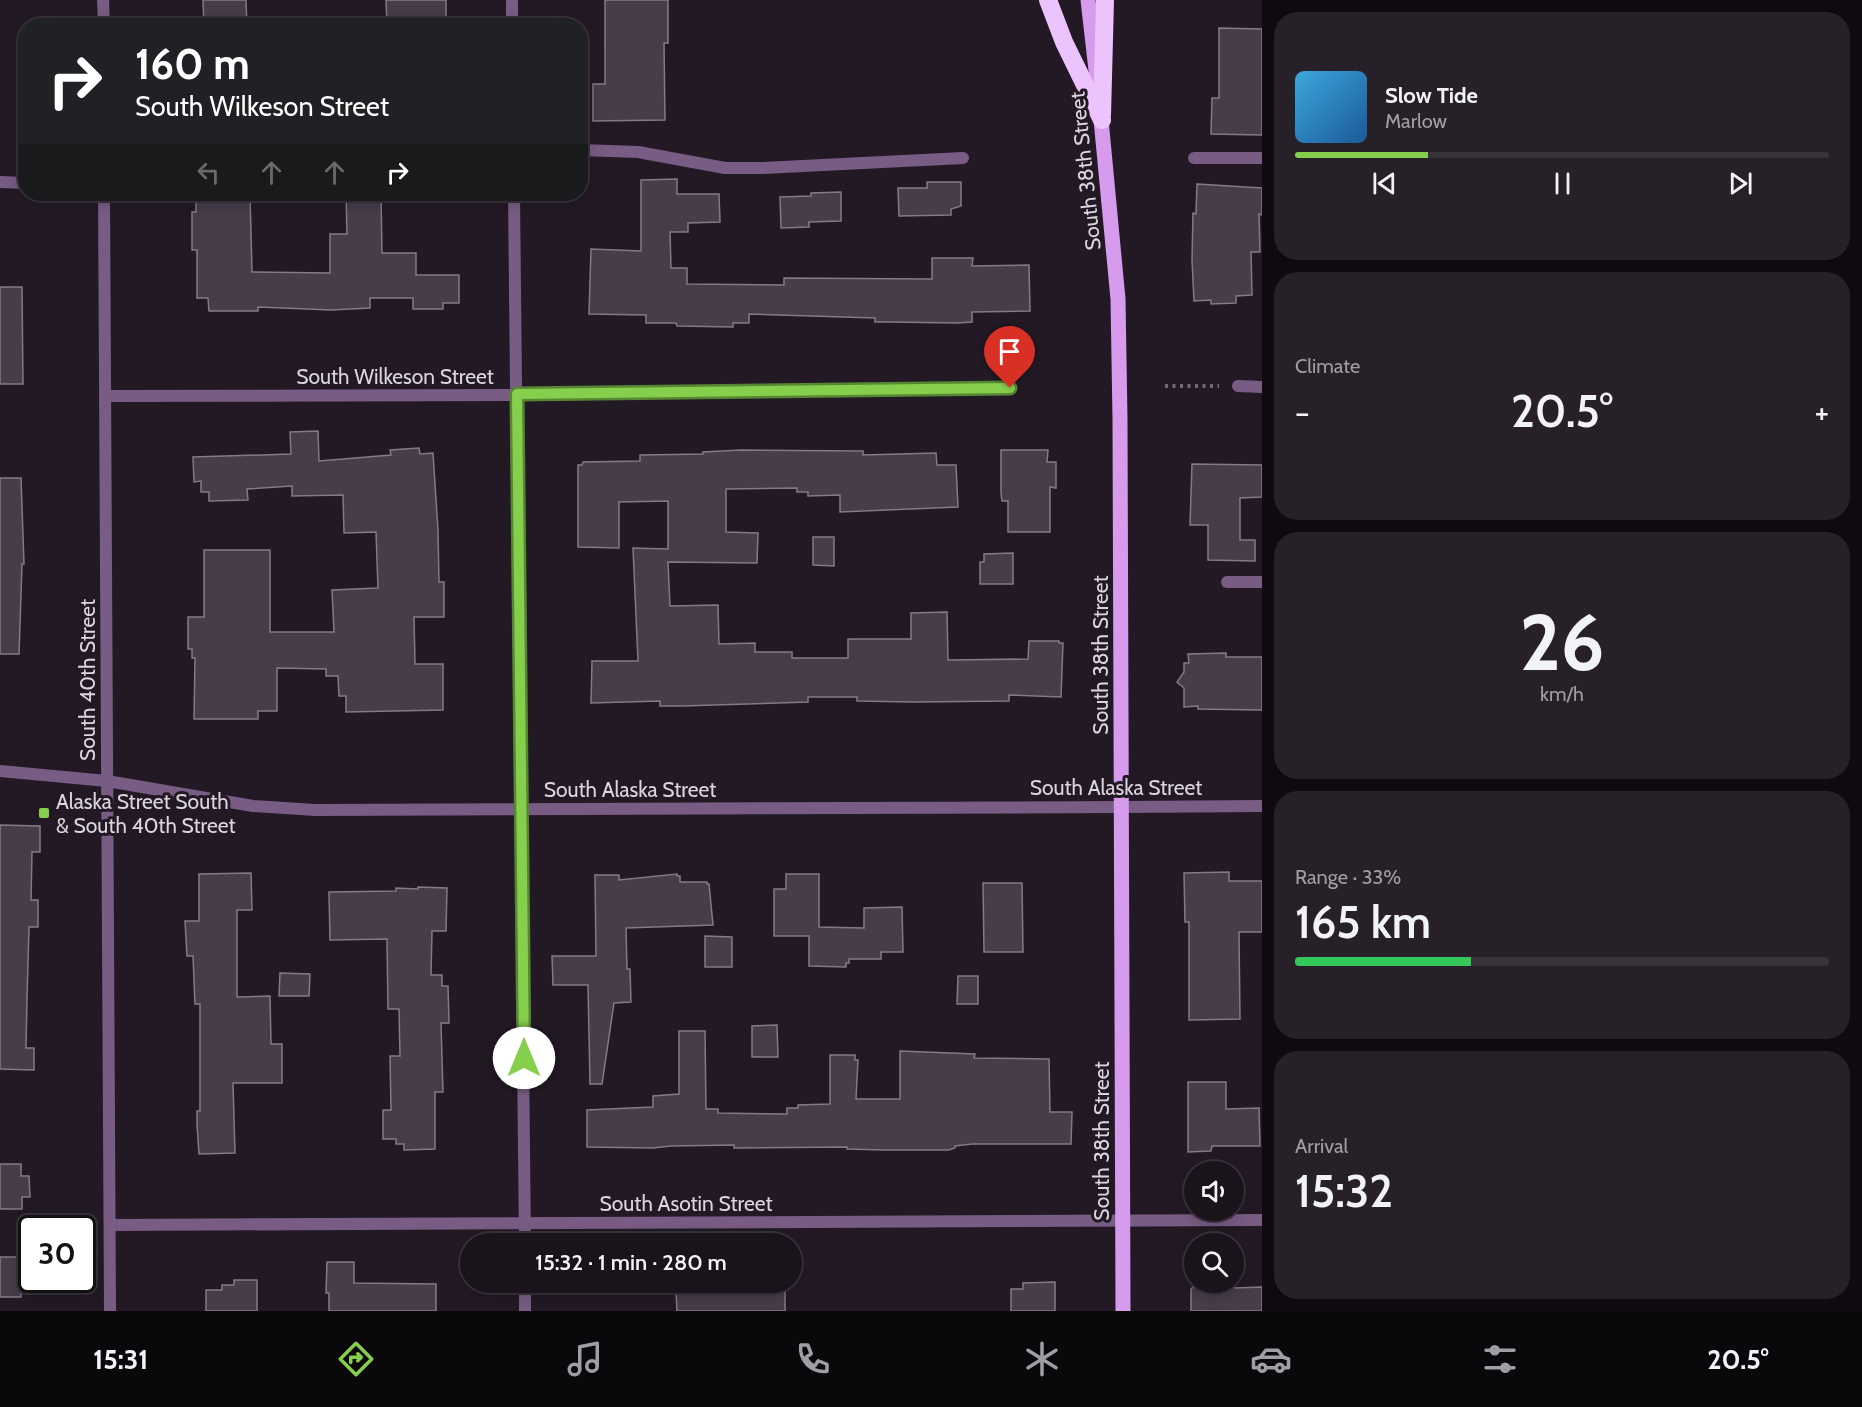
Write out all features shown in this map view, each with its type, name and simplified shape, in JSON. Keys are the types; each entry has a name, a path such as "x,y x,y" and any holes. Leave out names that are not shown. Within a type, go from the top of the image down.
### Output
{"highway":[{"path":"1048,0 1064,42 1102,120"},
{"path":"1102,120 1105,0"}],"main road":[{"name":"South 38th Street","path":"1088,0 1102,120 1118,299 1122,807 1122,1311"}],"street":[{"path":"103,0 104,18"},
{"path":"512,0 512,18"},
{"path":"588,150 638,152 724,168 963,158"},
{"path":"1194,158 1262,158"},
{"path":"0,182 18,183"},
{"name":"South 40th Street","path":"104,201 110,1311"},
{"path":"514,201 525,1233"},
{"path":"1238,386 1262,387"},
{"name":"South Wilkeson Street","path":"105,396 1010,388"},
{"path":"1227,582 1262,582"},
{"name":"South Alaska Street","path":"0,771 107,781 228,802 282,808 338,810 1262,806"},
{"name":"South Asotin Street","path":"110,1225 1262,1220"},
{"path":"525,1293 525,1311"}],"path":[{"path":"1165,386 1238,386"}],"building":[{"path":"203,0 246,0 247,18 204,18"},
{"path":"386,0 446,0 446,18 387,18"},
{"path":"605,0 668,0 668,43 664,43 665,120 593,121 593,84 605,84"},
{"path":"1219,28 1262,29 1262,135 1211,134 1212,98 1219,98"},
{"path":"677,179 677,194 719,194 720,222 688,223 688,232 670,232 671,268 687,268 687,284 784,285 784,278 932,279 932,258 973,258 972,266 1029,265 1030,311 972,312 972,322 957,323 875,322 875,318 749,314 749,323 733,323 733,327 646,323 646,315 589,314 591,249 641,251 641,180"},
{"path":"927,182 961,182 961,206 951,209 951,215 899,216 898,188 927,188"},
{"path":"1197,184 1262,188 1262,215 1259,214 1260,252 1251,252 1252,295 1236,296 1236,303 1211,304 1211,300 1194,301 1193,213 1196,214"},
{"path":"841,192 841,221 809,222 809,227 781,228 780,197"},
{"path":"196,201 250,201 252,272 330,273 330,234 347,234 346,201 381,201 382,253 416,253 416,275 459,275 459,303 443,303 443,309 413,309 413,298 370,298 370,308 331,310 258,307 258,311 209,311 208,298 197,298 197,250 192,250 192,212 196,212"},
{"path":"0,287 22,287 23,384 0,384"},
{"path":"318,431 319,461 391,455 390,450 419,448 420,454 433,453 439,582 444,582 444,617 414,617 415,664 443,664 443,710 346,712 346,696 339,696 338,676 326,676 326,669 277,668 277,711 258,711 258,719 194,719 195,658 192,658 192,649 188,649 188,617 204,617 204,550 270,550 270,632 334,632 332,590 378,588 376,532 344,533 343,495 292,496 292,486 247,489 248,500 209,501 209,492 201,492 201,481 194,482 193,457 291,454 290,432"},
{"path":"1001,450 1048,450 1047,462 1056,462 1056,488 1050,487 1050,532 1008,532 1008,501 1002,501 1001,493"},
{"path":"863,451 863,455 936,453 937,465 956,465 958,507 840,512 840,495 808,496 808,492 797,492 797,488 726,489 726,532 758,533 757,563 668,562 670,606 718,605 719,644 755,643 755,652 792,652 792,658 848,658 848,639 911,639 911,613 947,612 948,660 1028,659 1029,641 1063,643 1061,697 1009,695 1009,701 914,702 857,701 857,697 808,697 808,702 682,706 660,706 660,701 591,703 592,661 638,661 633,548 668,549 668,501 619,502 619,548 578,547 578,465 582,465 583,462 640,461 640,455 703,454 703,452"},
{"path":"1192,464 1262,465 1262,497 1240,498 1240,540 1255,540 1255,561 1208,560 1208,525 1190,525"},
{"path":"0,478 21,478 24,564 22,564 19,654 0,654"},
{"path":"813,537 834,537 834,566 813,565"},
{"path":"1013,553 1013,584 980,584 980,562 984,562 984,554"},
{"path":"1226,653 1226,657 1262,657 1262,710 1184,707 1184,688 1177,682 1184,672 1184,663 1189,663 1188,654"},
{"path":"0,825 40,826 40,852 32,852 31,900 38,900 38,927 29,927 27,1000 26,1048 34,1048 34,1070 0,1069"},
{"path":"1229,872 1229,881 1262,881 1262,932 1239,932 1240,1019 1189,1020 1189,922 1185,922 1184,873"},
{"path":"251,873 252,910 237,910 237,997 270,996 271,1044 282,1044 282,1083 233,1083 235,1153 199,1154 197,1111 200,1111 200,1004 195,1004 193,956 187,956 185,921 199,921 199,874"},
{"path":"677,874 680,876 680,882 707,882 709,884 713,925 626,928 631,1002 614,1003 602,1084 590,1084 588,985 553,985 552,956 596,956 595,875 619,875 619,880"},
{"path":"786,874 819,874 819,927 864,928 864,908 902,907 903,952 881,952 881,959 849,959 846,967 809,966 809,936 774,936 774,889 786,889"},
{"path":"983,883 1022,883 1023,952 984,952"},
{"path":"418,887 447,888 446,931 432,931 431,975 442,975 442,986 448,986 449,1023 441,1023 443,1092 435,1092 435,1149 404,1150 404,1144 396,1144 396,1139 383,1139 383,1110 391,1110 390,1056 400,1056 399,1009 388,1009 387,939 330,940 329,892 396,891 396,888 418,889"},
{"path":"705,936 732,937 732,967 705,967"},
{"path":"280,973 310,974 309,996 279,996"},
{"path":"958,976 978,976 978,1004 957,1004"},
{"path":"777,1025 778,1057 752,1057 752,1026"},
{"path":"679,1031 705,1031 706,1109 718,1109 718,1113 787,1114 787,1108 798,1108 798,1105 830,1104 830,1055 855,1055 855,1060 858,1060 856,1099 900,1099 900,1051 975,1054 974,1058 1049,1059 1050,1112 1072,1112 1071,1144 972,1144 955,1146 949,1150 847,1149 847,1147 734,1148 734,1145 653,1148 587,1147 587,1110 653,1107 653,1096 679,1094"},
{"path":"1188,1082 1226,1082 1226,1109 1259,1108 1260,1146 1212,1146 1211,1151 1188,1152"},
{"path":"0,1164 21,1164 21,1176 29,1176 30,1197 22,1197 22,1209 0,1209"},
{"path":"0,1257 18,1257 18,1293 21,1293 21,1297 0,1297"},
{"path":"327,1262 354,1262 354,1283 436,1284 436,1311 329,1311 329,1293 326,1293"},
{"path":"234,1280 257,1280 257,1311 206,1311 206,1290 222,1290 222,1285 234,1285"},
{"path":"1055,1282 1055,1311 1011,1311 1011,1289 1023,1289 1023,1283"},
{"path":"1262,1287 1262,1311 1191,1311 1191,1293 1244,1293 1244,1288"},
{"path":"676,1293 785,1293 785,1311 677,1311"}],"place":[{"name":"Alaska Street South & South 40th Street","path":"44,813"}],"route":[{"path":"524,1058 517,394 1010,388"}]}
